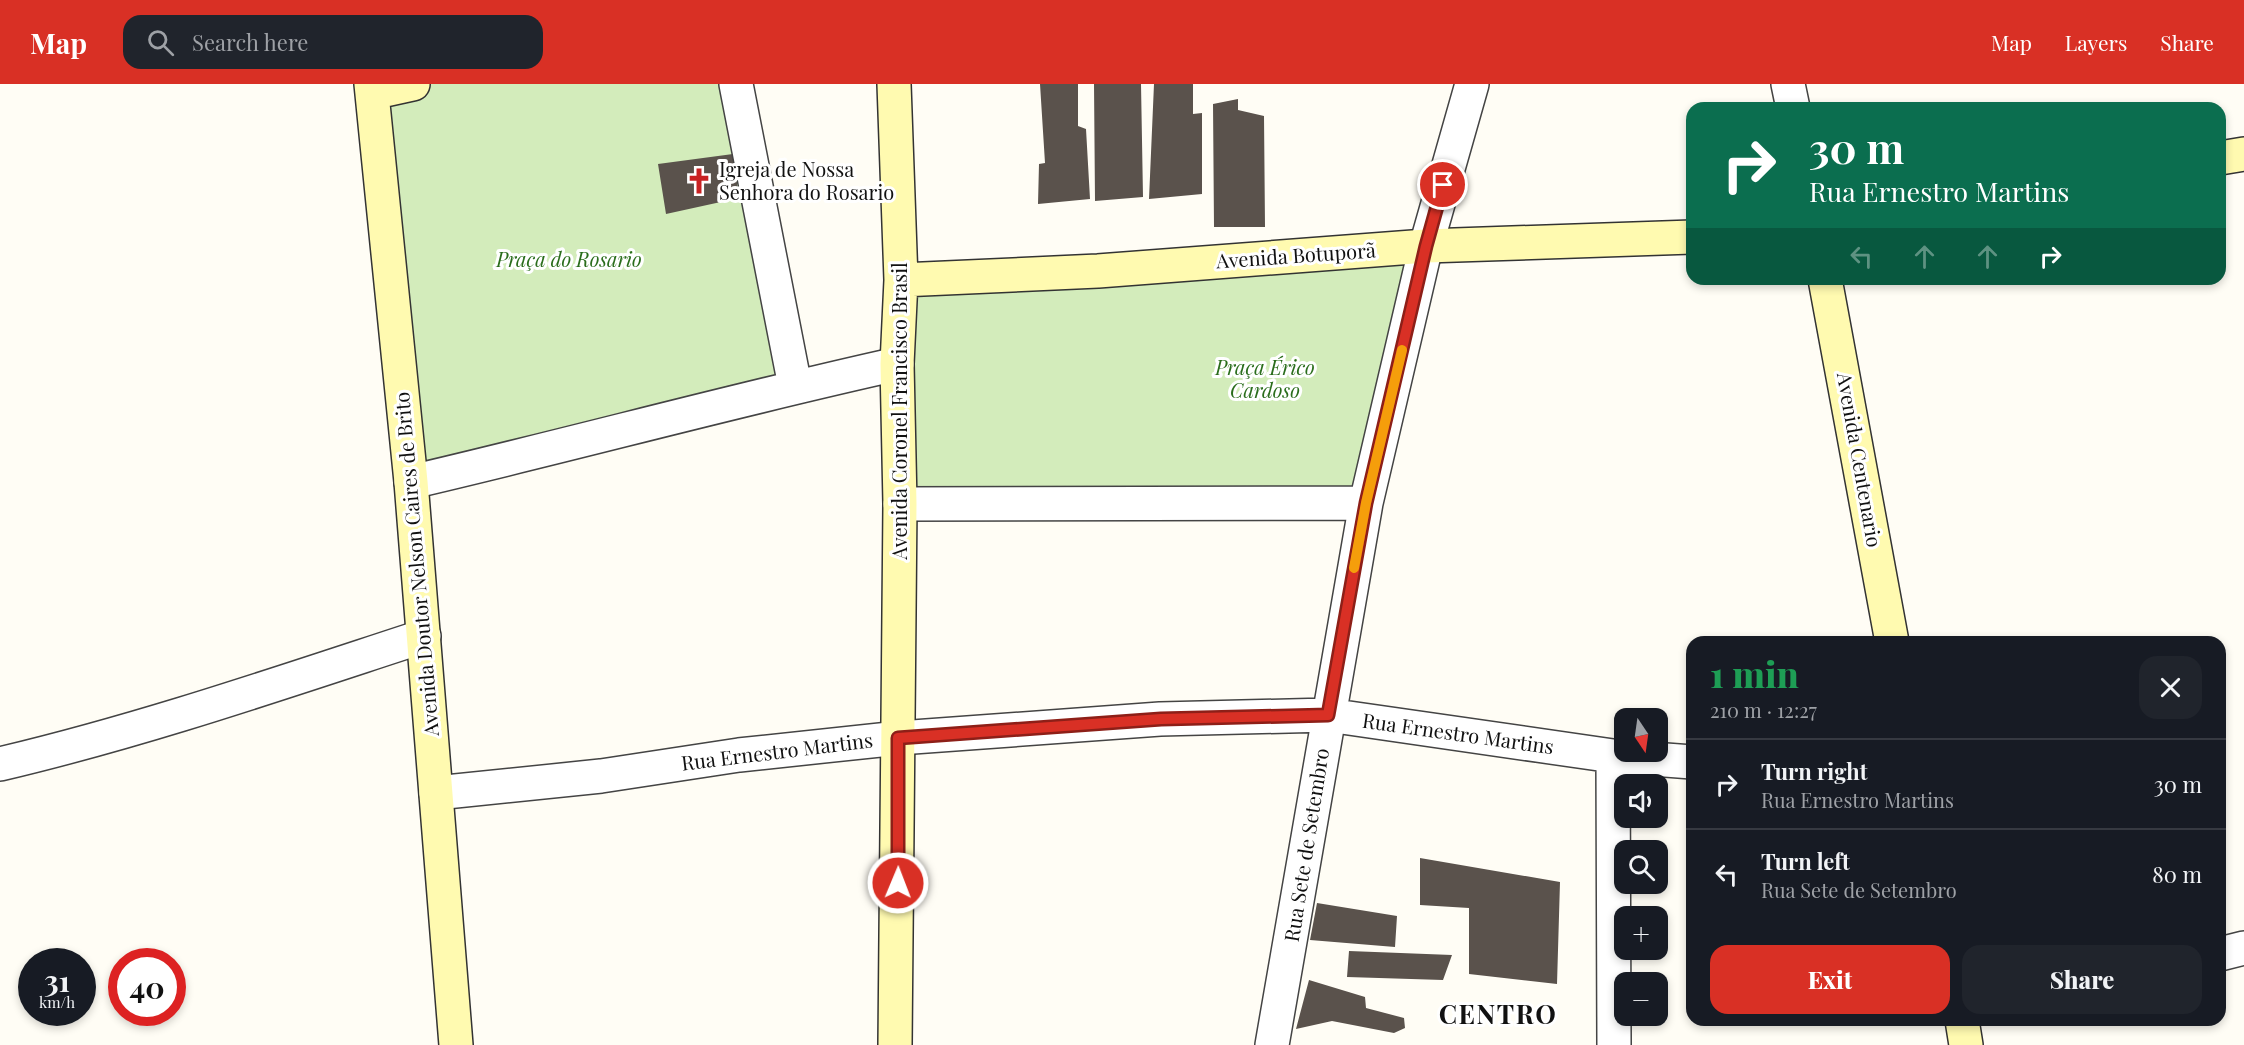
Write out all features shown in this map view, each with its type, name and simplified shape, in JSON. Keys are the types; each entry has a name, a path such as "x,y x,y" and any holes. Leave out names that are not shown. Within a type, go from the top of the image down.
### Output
{"street":[{"path":"371,88 413,84"},
{"path":"736,84 795,386"},
{"name":"Avenida Coronel Francisco Brasil","path":"894,84 901,280 897,364 900,504 895,1045"},
{"name":"Rua Sete de Setembro","path":"1272,1045 1366,503 1426,246 1472,84"},
{"path":"1788,84 1792,102"},
{"name":"Avenida Doutor Nelson Caires de Brito","path":"371,88 411,482 456,1045"},
{"path":"2226,157 2244,154"},
{"name":"Avenida Botuporã","path":"901,280 1109,270 1426,246 1686,237"},
{"name":"Avenida Centenario","path":"1826,285 1891,636"},
{"path":"411,482 574,444 795,386 897,364"},
{"path":"900,504 1366,503"},
{"path":"0,764 71,747 210,706 423,636"},
{"name":"Rua Ernestro Martins","path":"436,793 602,776 739,755 898,738 1161,719 1328,715 1613,756 1686,762"},
{"path":"1613,756 1614,1045"},
{"path":"2226,952 2244,948"},
{"path":"1963,1026 1966,1045"}],"green space":[{"name":"Praça do Rosario","path":"415,84 735,84 791,387 415,481 372,93"},
{"name":"Praça Érico Cardoso","path":"1426,246 1366,503 900,504 901,280"}],"building":[{"path":"1040,84 1078,84 1078,126 1086,129 1090,199 1038,204 1039,164 1045,163"},
{"path":"1094,84 1141,84 1143,197 1095,201"},
{"path":"1154,84 1193,84 1193,114 1202,113 1202,194 1149,199"},
{"path":"1238,99 1238,110 1264,116 1265,227 1214,227 1213,104"},
{"name":"Igreja de Nossa Senhora do Rosario","path":"733,154 739,198 666,214 658,164"},
{"path":"1420,858 1560,882 1557,984 1469,974 1469,908 1420,905"},
{"path":"1317,903 1397,916 1395,947 1310,940"},
{"path":"1349,951 1452,955 1443,980 1347,977"},
{"path":"1309,980 1365,997 1366,1008 1404,1018 1405,1028 1394,1033 1332,1021 1296,1029"}],"slow traffic":[{"path":"1354,568 1366,503 1402,350"}],"place":[{"name":"Igreja de Nossa Senhora do Rosario","path":"699,181"}],"district":[{"name":"CENTRO","path":"1498,1015"}],"route":[{"path":"898,883 898,738 1161,719 1328,715 1366,503 1426,246 1443,185"}]}
